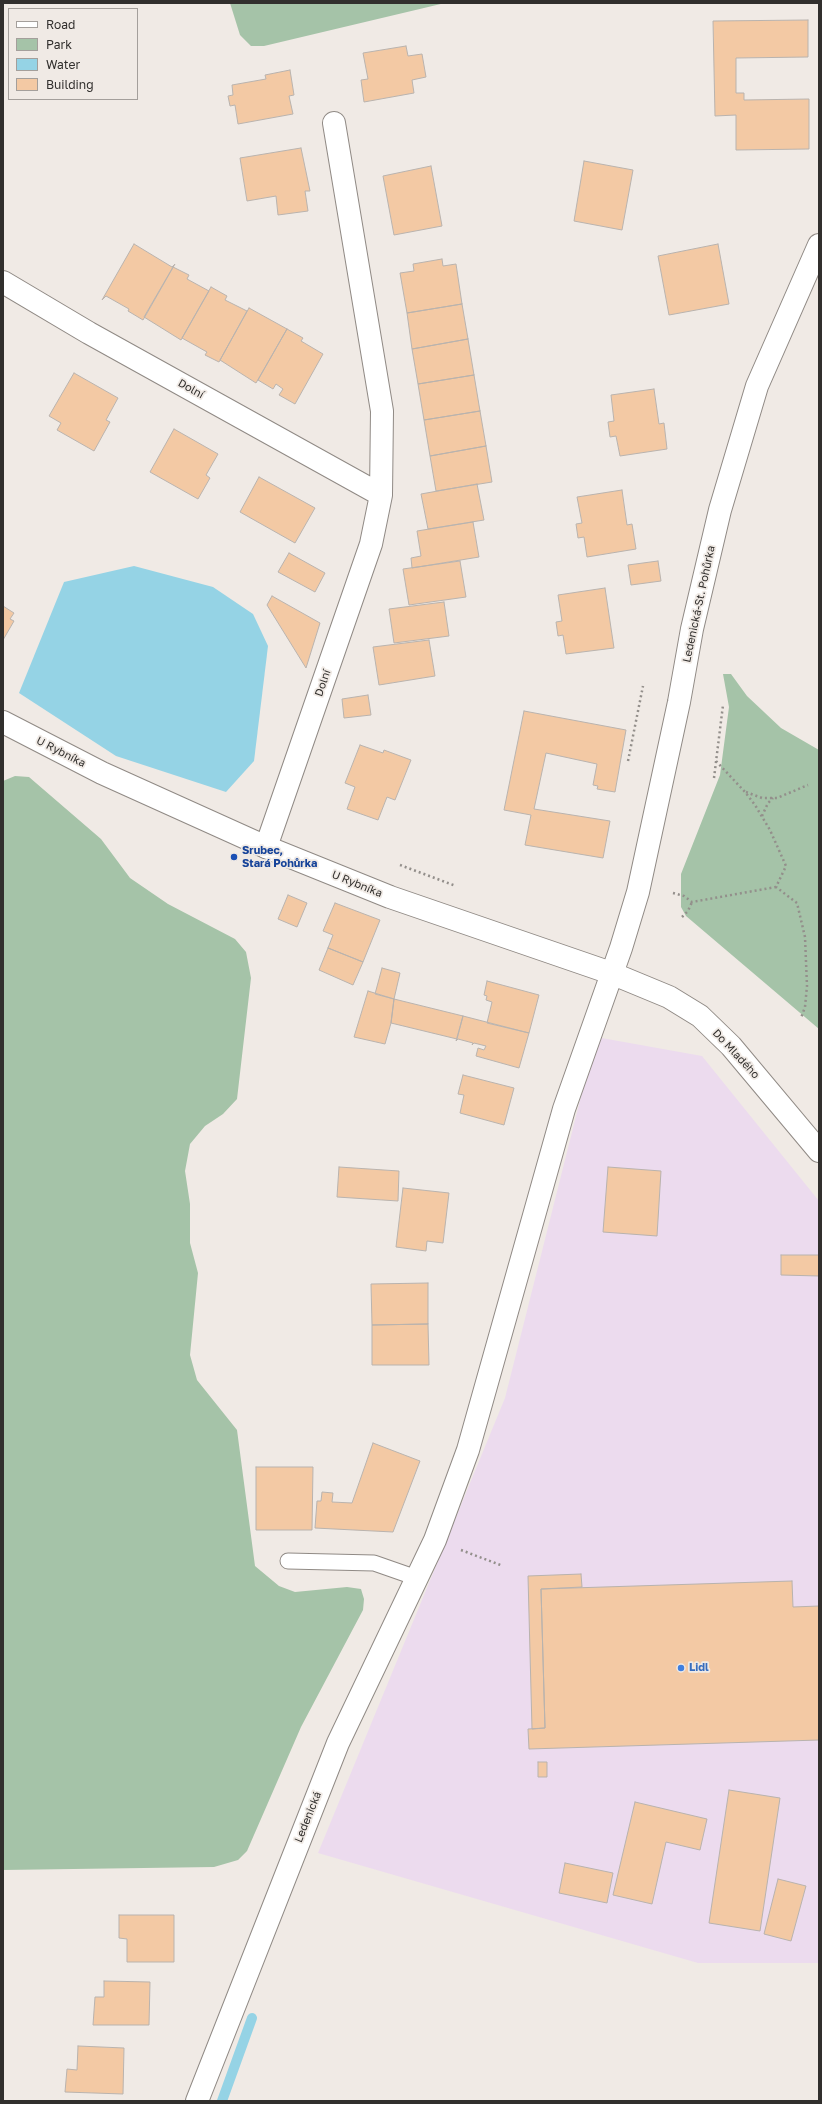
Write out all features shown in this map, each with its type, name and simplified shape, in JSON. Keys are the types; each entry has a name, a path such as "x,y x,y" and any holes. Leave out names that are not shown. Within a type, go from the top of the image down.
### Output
{"main road":[{"name":"Dolní","path":"266,847 371,544 381,495 382,411 334,123"},
{"name":"Ledenická-St. Pohůrka","path":"435,1540 468,1450 564,1109 638,892 679,702 692,629 720,510 757,386 819,245"},
{"name":"Dolní","path":"3,282 89,333 381,495"},
{"name":"U Rybníka","path":"3,722 102,773 266,847 390,897 611,973"},
{"name":"Do Mladého","path":"611,973 669,997 700,1016 731,1046 819,1151"},
{"name":"Ledenická","path":"196,2101 338,1743 435,1540"}],"lane":[{"path":"288,1561 374,1563 417,1578"}],"path":[{"path":"628,761 643,686"},
{"path":"714,778 723,705"},
{"path":"716,761 745,792 762,816 779,848 786,866 776,886"},
{"path":"745,792 762,798 773,798 790,794 808,785"},
{"path":"762,816 764,809 773,798"},
{"path":"400,865 456,886"},
{"path":"673,892 684,896 692,902 776,886 797,903 805,937 807,986 805,1007 801,1018"},
{"path":"682,917 688,911 692,902"}],"shaded area":[{"path":"596,1037 702,1056 819,1201 819,1963 698,1963 318,1853 505,1398"}],"green space":[{"path":"230,3 445,3 264,46 251,46 240,35"},
{"path":"723,674 731,674 747,696 781,728 819,750 819,1029 686,916 681,907 681,874 720,775 729,707"},
{"path":"15,776 29,777 101,839 130,878 168,904 235,939 246,952 251,978 237,1099 223,1114 205,1126 190,1144 185,1171 190,1204 190,1243 198,1273 190,1355 197,1380 237,1430 255,1566 279,1586 295,1592 347,1587 361,1589 364,1599 363,1610 301,1727 247,1851 238,1860 214,1867 3,1870 3,781"}],"water":[{"path":"134,566 213,587 253,614 268,646 254,761 226,792 116,756 19,693 64,582"}],"building":[{"path":"808,20 808,57 736,58 736,93 744,93 744,100 809,99 809,149 736,150 736,115 715,116 713,21"},
{"path":"406,46 408,56 422,54 426,77 412,80 414,93 364,102 361,80 368,79 363,53"},
{"path":"290,70 294,95 289,96 293,114 238,124 235,105 230,106 228,96 233,95 232,85 266,79 265,75"},
{"path":"301,148 310,191 305,191 308,211 278,215 276,196 247,201 240,158"},
{"path":"584,161 633,170 622,230 574,221"},
{"path":"431,166 442,226 394,235 383,176"},
{"path":"134,244 172,267 175,264 143,320 128,311 129,309 106,296 102,300"},
{"path":"718,244 729,304 669,315 658,256"},
{"path":"442,259 443,266 456,264 462,304 407,313 400,273 414,271 413,264"},
{"path":"173,267 189,275 187,279 209,291 181,340 144,317"},
{"path":"211,287 227,296 225,300 247,311 219,362 205,355 207,352 182,338"},
{"path":"462,304 468,339 412,349 407,313"},
{"path":"249,308 287,329 256,383 220,360"},
{"path":"287,329 303,338 301,341 323,354 295,404 279,395 283,389 276,384 273,389 258,380"},
{"path":"468,339 474,375 418,384 412,349"},
{"path":"74,373 118,398 106,420 110,422 94,451 57,430 61,423 49,416"},
{"path":"474,375 480,411 424,420 418,384"},
{"path":"654,389 659,424 664,423 667,449 620,456 616,436 610,437 608,422 614,421 611,395"},
{"path":"480,411 486,446 430,456 424,420"},
{"path":"174,429 218,454 206,475 210,478 198,499 150,472"},
{"path":"486,446 492,482 436,491 430,456"},
{"path":"259,477 315,508 295,543 240,512"},
{"path":"477,484 484,520 428,529 421,494"},
{"path":"622,490 627,525 632,524 636,549 587,557 584,537 578,538 576,524 582,523 577,497"},
{"path":"473,522 479,557 412,568 411,558 421,556 417,531"},
{"path":"289,553 325,573 315,592 278,572"},
{"path":"460,561 466,597 409,605 403,569"},
{"path":"658,561 661,581 631,585 628,565"},
{"path":"605,588 614,648 566,654 563,635 558,636 556,622 562,621 558,595"},
{"path":"272,596 320,623 306,668 267,605"},
{"path":"444,602 449,636 394,643 389,609"},
{"path":"3,606 14,613 10,619 14,621 3,640"},
{"path":"429,640 435,676 379,685 373,647"},
{"path":"368,695 371,715 344,718 342,699"},
{"path":"524,711 626,730 615,792 597,789 598,786 593,785 597,764 546,753 534,809 610,821 603,858 525,845 531,815 504,810"},
{"path":"360,745 383,753 384,750 411,760 395,800 387,797 378,820 347,809 355,787 345,783"},
{"path":"288,895 307,903 297,927 278,919"},
{"path":"335,903 380,920 363,962 328,948 333,935 323,931"},
{"path":"328,948 363,962 353,985 319,970"},
{"path":"382,968 400,973 394,999 375,994"},
{"path":"487,981 539,995 529,1033 487,1023 492,1002 486,1000 487,996 484,995"},
{"path":"368,991 394,999 391,1023 385,1044 354,1037"},
{"path":"394,999 463,1016 457,1039 391,1023"},
{"path":"463,1016 529,1033 519,1068 476,1056 478,1048 484,1050 486,1046 474,1043 472,1045 473,1043 458,1039 456,1041"},
{"path":"463,1075 514,1088 504,1125 460,1113 464,1095 458,1094"},
{"path":"339,1167 399,1171 398,1201 337,1197"},
{"path":"608,1167 661,1171 657,1236 603,1232"},
{"path":"403,1188 449,1193 443,1243 427,1241 426,1251 396,1247"},
{"path":"781,1255 819,1255 819,1276 781,1275"},
{"path":"428,1283 428,1324 372,1325 371,1284"},
{"path":"428,1324 429,1365 372,1365 372,1325"},
{"path":"373,1443 420,1461 393,1532 315,1528 317,1501 321,1501 322,1492 333,1493 332,1502 352,1503"},
{"path":"256,1467 313,1467 312,1530 256,1530"},
{"path":"581,1574 582,1587 541,1589 545,1728 532,1729 528,1576"},
{"name":"Lidl","path":"792,1581 793,1607 819,1606 819,1740 529,1749 528,1729 545,1728 541,1589"},
{"path":"538,1762 547,1762 547,1777 538,1777"},
{"path":"729,1790 780,1798 760,1931 709,1923"},
{"path":"635,1802 707,1819 700,1850 666,1842 652,1904 613,1895"},
{"path":"565,1863 613,1873 607,1903 559,1893"},
{"path":"778,1879 806,1886 791,1941 764,1934"},
{"path":"119,1915 174,1915 174,1962 127,1962 127,1939 119,1938"},
{"path":"104,1981 150,1982 149,2025 93,2025 95,1997 104,1997"},
{"path":"78,2046 124,2048 123,2094 65,2092 67,2069 77,2070"}],"waterway":[{"path":"222,2101 252,2018"}],"place":[{"name":"Srubec, Stará Pohůrka","path":"234,857"},
{"name":"Lidl","path":"681,1668"}]}
